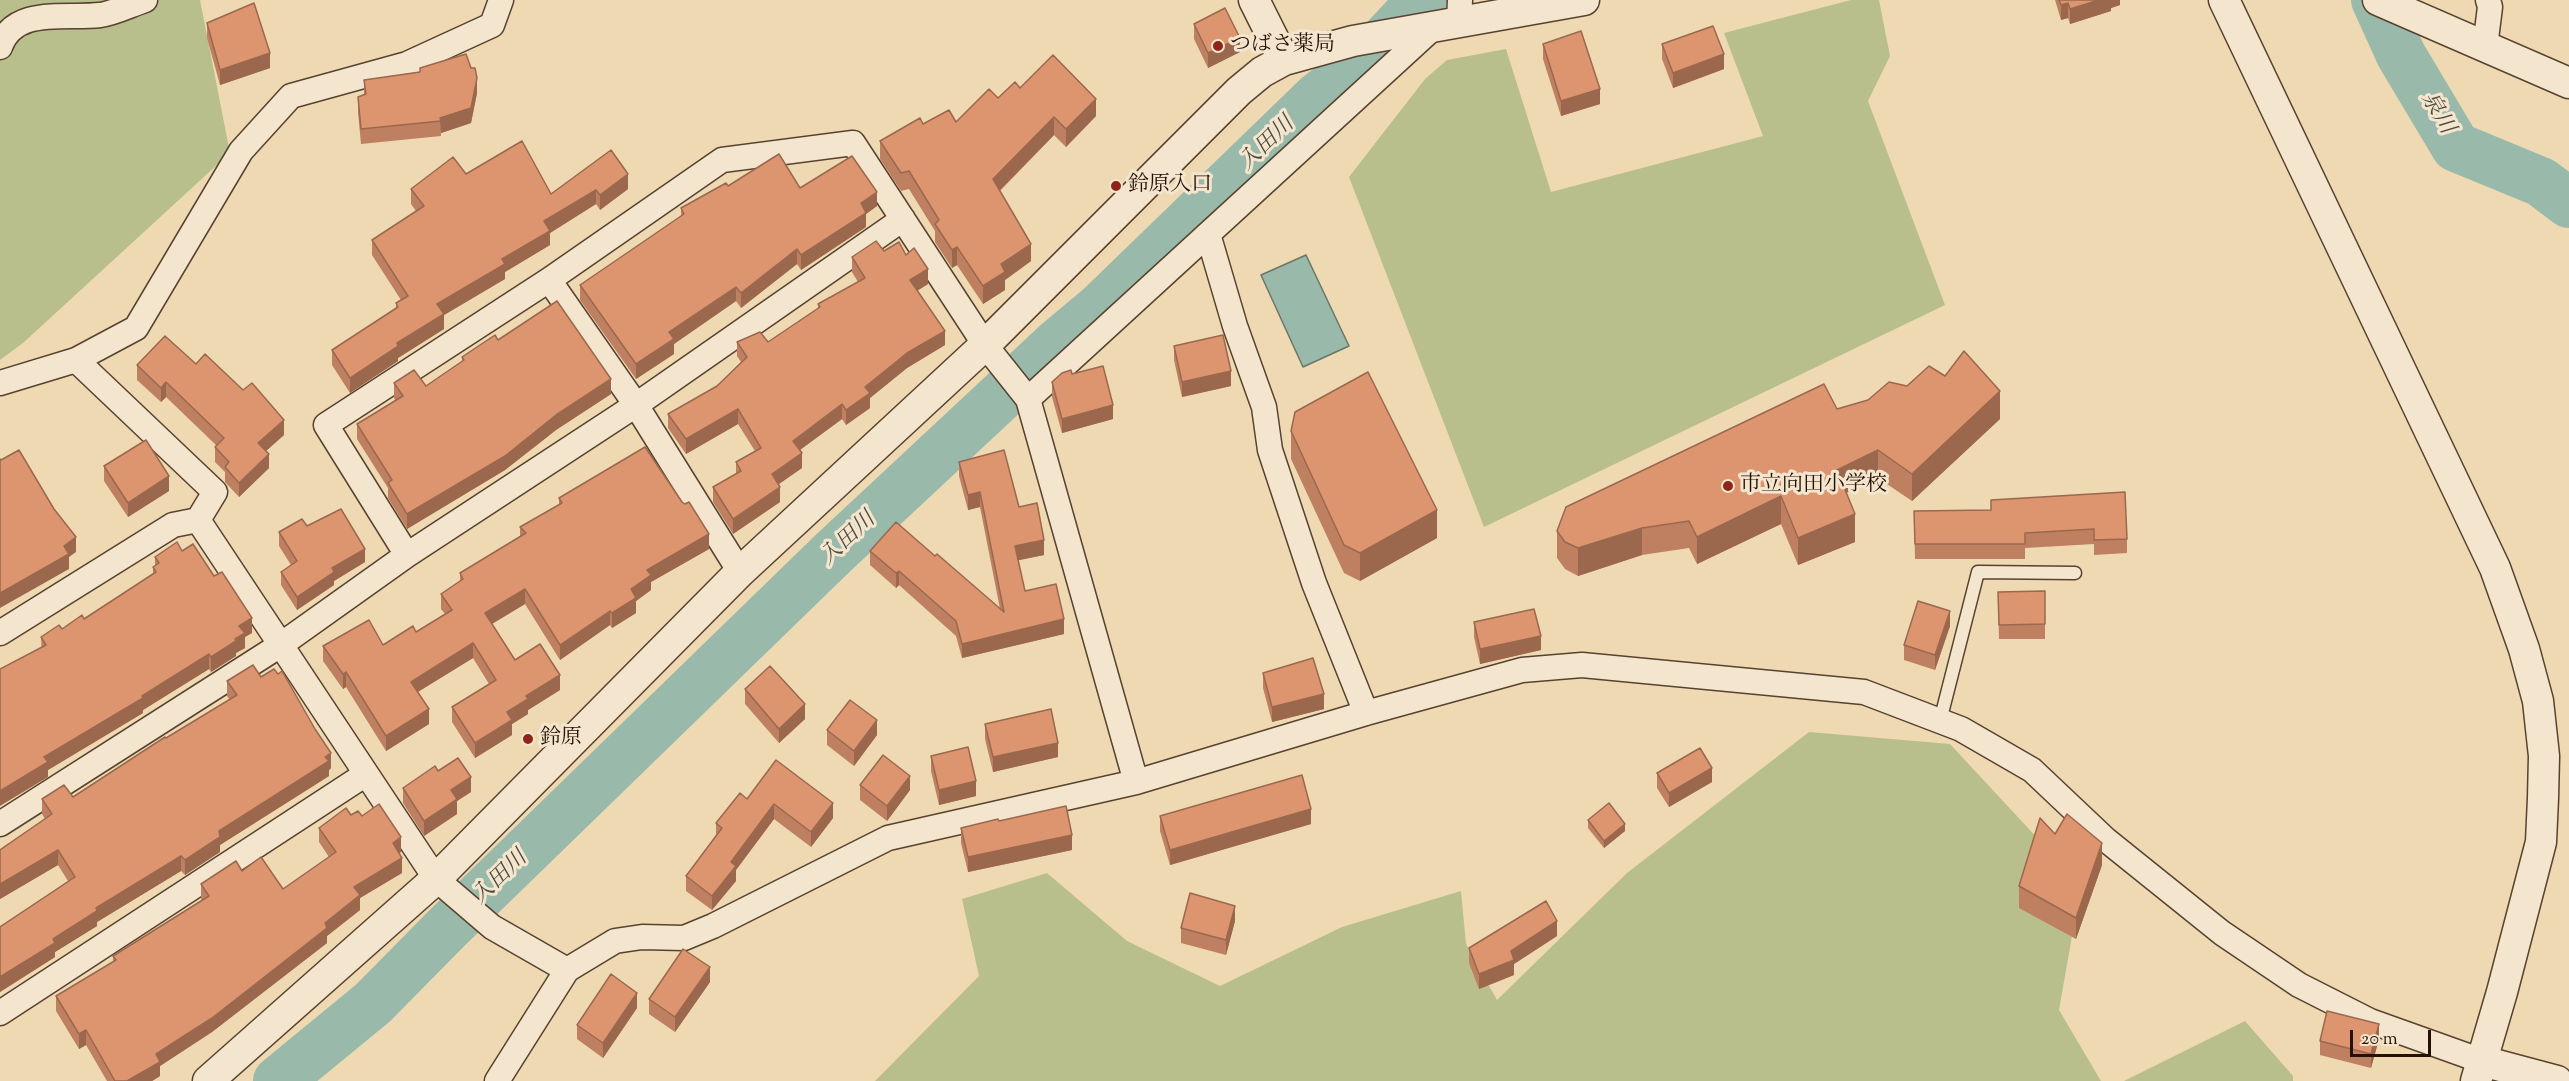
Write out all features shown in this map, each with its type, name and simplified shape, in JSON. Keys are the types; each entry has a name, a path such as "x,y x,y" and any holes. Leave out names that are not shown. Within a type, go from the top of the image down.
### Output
{"street":[{"path":"0,47 3,38 28,18 102,15 145,0"},
{"path":"0,383 76,360 136,328 241,151 291,96 407,64 492,24 501,0"},
{"path":"1254,0 1284,60"},
{"path":"208,1081 436,879 740,572 992,355 1239,91 1262,72 1284,60 1451,16 1584,0"},
{"path":"2224,0 2495,568 2524,649 2538,701 2544,756 2541,842 2479,1071"},
{"path":"2378,0 2569,83"},
{"path":"2485,47 2490,7 2488,0"},
{"path":"1024,395 1451,16"},
{"path":"407,555 327,425 549,280 722,160 853,143 992,355 1024,395 1136,782"},
{"path":"0,824 282,644 407,555 636,405 903,219"},
{"path":"1208,234 1235,326 1264,407 1270,450 1314,583 1366,713"},
{"path":"549,280 636,405 740,572"},
{"path":"0,633 173,525 198,520 215,492 76,360"},
{"path":"198,520 436,879 492,927 567,970"},
{"path":"497,1081 567,970 615,941 642,937 684,938 713,926 888,838 1136,782 1366,713 1522,670 1582,665 1864,692 1960,729 2032,770 2105,839 2222,933 2299,985 2370,1021 2479,1071 2557,1081"},
{"path":"0,1013 366,774"}],"lane":[{"path":"1940,721 1978,572 2075,573"}],"green space":[{"path":"0,0 200,0 230,153 23,343 0,360"},
{"path":"1851,0 1879,0 1890,56 1868,101 1945,305 1484,527 1349,177 1425,79 1447,60 1506,49 1551,192 1763,136 1724,33"},
{"path":"1809,732 1950,744 2081,885 2059,1010 2101,1081 875,1081 979,976 962,899 1047,873 1127,941 1220,986 1342,927 1461,891 1466,944 1497,1000 1627,873"},
{"path":"2245,1021 2293,1076 2293,1081 2124,1081"}],"shaded area":[{"path":"1306,255 1349,346 1303,367 1261,275"}],"building":[{"path":"2059,0 2099,0 2070,9 2068,3 2061,5"},
{"path":"254,3 270,53 220,70 207,23"},
{"path":"1225,8 1240,38 1208,53 1194,24"},
{"path":"1713,26 1724,54 1673,73 1662,44"},
{"path":"1581,31 1600,89 1561,101 1543,44"},
{"path":"466,54 471,68 475,68 477,78 471,108 440,118 441,121 361,129 358,97 366,94 364,80 420,72 420,68"},
{"path":"1053,55 1096,99 1066,129 1054,117 993,179 1031,244 1001,264 1005,272 983,286 957,247 952,250 935,224 939,220 909,171 901,173 880,141 920,118 923,124 949,110 956,122 989,89 998,98 1015,82 1020,88"},
{"path":"522,141 551,194 611,150 628,174 600,195 596,190 544,221 550,231 502,259 505,264 437,304 444,314 397,343 398,346 350,378 332,350 398,307 396,303 408,296 372,240 424,206 411,189 453,157 466,174"},
{"path":"779,154 800,188 852,156 877,192 861,203 866,213 801,255 797,249 741,293 736,287 669,332 674,339 636,364 580,285 684,214 681,208 726,183 728,186"},
{"path":"876,241 884,251 899,242 906,255 914,248 928,269 910,280 945,331 907,353 865,387 870,393 846,410 842,404 793,441 802,453 772,474 780,487 733,519 713,487 741,471 736,462 761,448 738,409 686,439 668,414 717,386 747,357 737,342 760,332 768,342 820,307 818,304 865,278 852,257"},
{"path":"557,301 611,379 556,415 505,456 407,514 388,483 392,480 357,424 403,396 394,383 414,370 426,386 464,360 462,357 495,335 498,340"},
{"path":"1223,335 1231,371 1182,382 1174,346"},
{"path":"165,336 196,364 205,354 243,390 252,383 284,420 258,443 269,454 239,483 225,467 229,462 215,447 224,438 166,382 161,388 137,365"},
{"path":"1964,351 2000,391 1912,474 1878,450 1837,470 1855,514 1798,538 1781,496 1697,537 1689,521 1642,528 1578,548 1565,542 1557,531 1566,507 1824,384 1837,409 1868,400 1889,382 1907,386 1929,366 1945,376"},
{"path":"1103,366 1113,405 1062,419 1052,382 1062,373 1071,370 1072,374"},
{"path":"1368,372 1437,510 1360,553 1344,545 1291,431 1295,412"},
{"path":"146,440 169,476 128,503 104,466"},
{"path":"645,447 682,502 685,504 689,502 709,534 647,570 651,575 631,589 636,598 612,613 610,611 560,645 525,589 485,613 515,660 540,644 560,675 526,696 528,699 507,712 512,720 475,743 452,707 496,680 473,643 411,682 429,709 386,736 346,672 343,674 323,646 369,620 383,645 413,626 416,632 452,610 441,594 463,579 460,573 526,533 520,527 562,503 559,498"},
{"path":"19,450 54,509 76,537 64,546 69,554 0,593 0,459"},
{"path":"1004,450 1019,507 1037,503 1044,540 1015,546 1025,591 1056,584 1064,619 962,644 956,621 899,571 896,573 870,551 896,522 1004,612 980,492 968,495 959,462"},
{"path":"2125,492 2127,539 2094,540 2094,529 2025,533 2025,544 1915,544 1914,511 1991,510 1991,500"},
{"path":"341,509 365,549 332,568 334,572 297,597 281,572 297,561 279,532 302,519 307,526"},
{"path":"177,542 182,551 193,544 214,576 222,572 252,618 239,626 245,633 211,657 209,654 142,696 143,698 44,757 48,762 0,791 0,669 46,645 41,637 59,625 62,629 82,615 84,619 156,572 153,567 159,563 155,557"},
{"path":"2045,591 2045,624 1999,625 1998,592"},
{"path":"1918,601 1950,611 1935,655 1904,645"},
{"path":"1534,609 1541,636 1480,649 1474,622"},
{"path":"1313,658 1324,694 1272,707 1263,673"},
{"path":"253,665 261,677 274,669 278,674 282,671 331,753 325,757 329,761 219,831 220,837 185,860 181,856 96,908 97,911 53,939 55,943 0,977 0,927 75,877 58,850 0,884 0,850 52,814 42,799 64,785 73,797 165,737 237,695 227,681"},
{"path":"770,666 805,704 779,729 745,689"},
{"path":"850,700 877,720 854,751 827,730"},
{"path":"1051,709 1058,743 993,757 985,724"},
{"path":"968,747 976,781 939,790 931,756"},
{"path":"1700,748 1712,768 1669,793 1657,773"},
{"path":"883,755 910,776 887,806 860,785"},
{"path":"458,758 471,777 451,790 457,799 424,821 403,788 435,766 438,771"},
{"path":"776,760 833,803 811,832 774,804 731,862 736,866 712,896 686,876 722,828 716,823 740,793 747,799"},
{"path":"1302,775 1311,809 1170,850 1160,816"},
{"path":"1609,803 1625,824 1604,841 1588,820"},
{"path":"379,804 401,837 393,843 402,858 354,887 360,895 325,923 327,928 212,1018 156,1054 160,1062 127,1081 115,1081 86,1030 79,1034 56,996 116,960 113,956 209,896 201,884 236,861 242,871 261,857 283,889 336,852 319,828 346,808 351,815 358,811 362,816"},
{"path":"1066,806 1072,835 968,857 961,828"},
{"path":"2067,814 2102,843 2076,918 2019,886 2040,818 2055,834"},
{"path":"1190,893 1235,906 1226,940 1181,928"},
{"path":"1546,901 1557,921 1511,951 1514,960 1479,974 1469,948"},
{"path":"683,949 710,967 675,1017 649,999"},
{"path":"611,974 637,993 603,1043 577,1025"},
{"path":"2327,1011 2379,1024 2371,1054 2320,1041"}],"waterway":[{"name":"入田川","path":"278,1081 373,1003 446,929 832,554 1057,344 1100,308 1318,97 1367,59 1422,0"},
{"name":"泉川","path":"2376,0 2401,55 2456,147 2541,182 2569,203"}],"place":[{"name":"つばさ薬局","path":"1218,46"},
{"name":"鈴原入口","path":"1116,186"},
{"name":"市立向田小学校","path":"1728,486"},
{"name":"鈴原","path":"528,739"}]}
